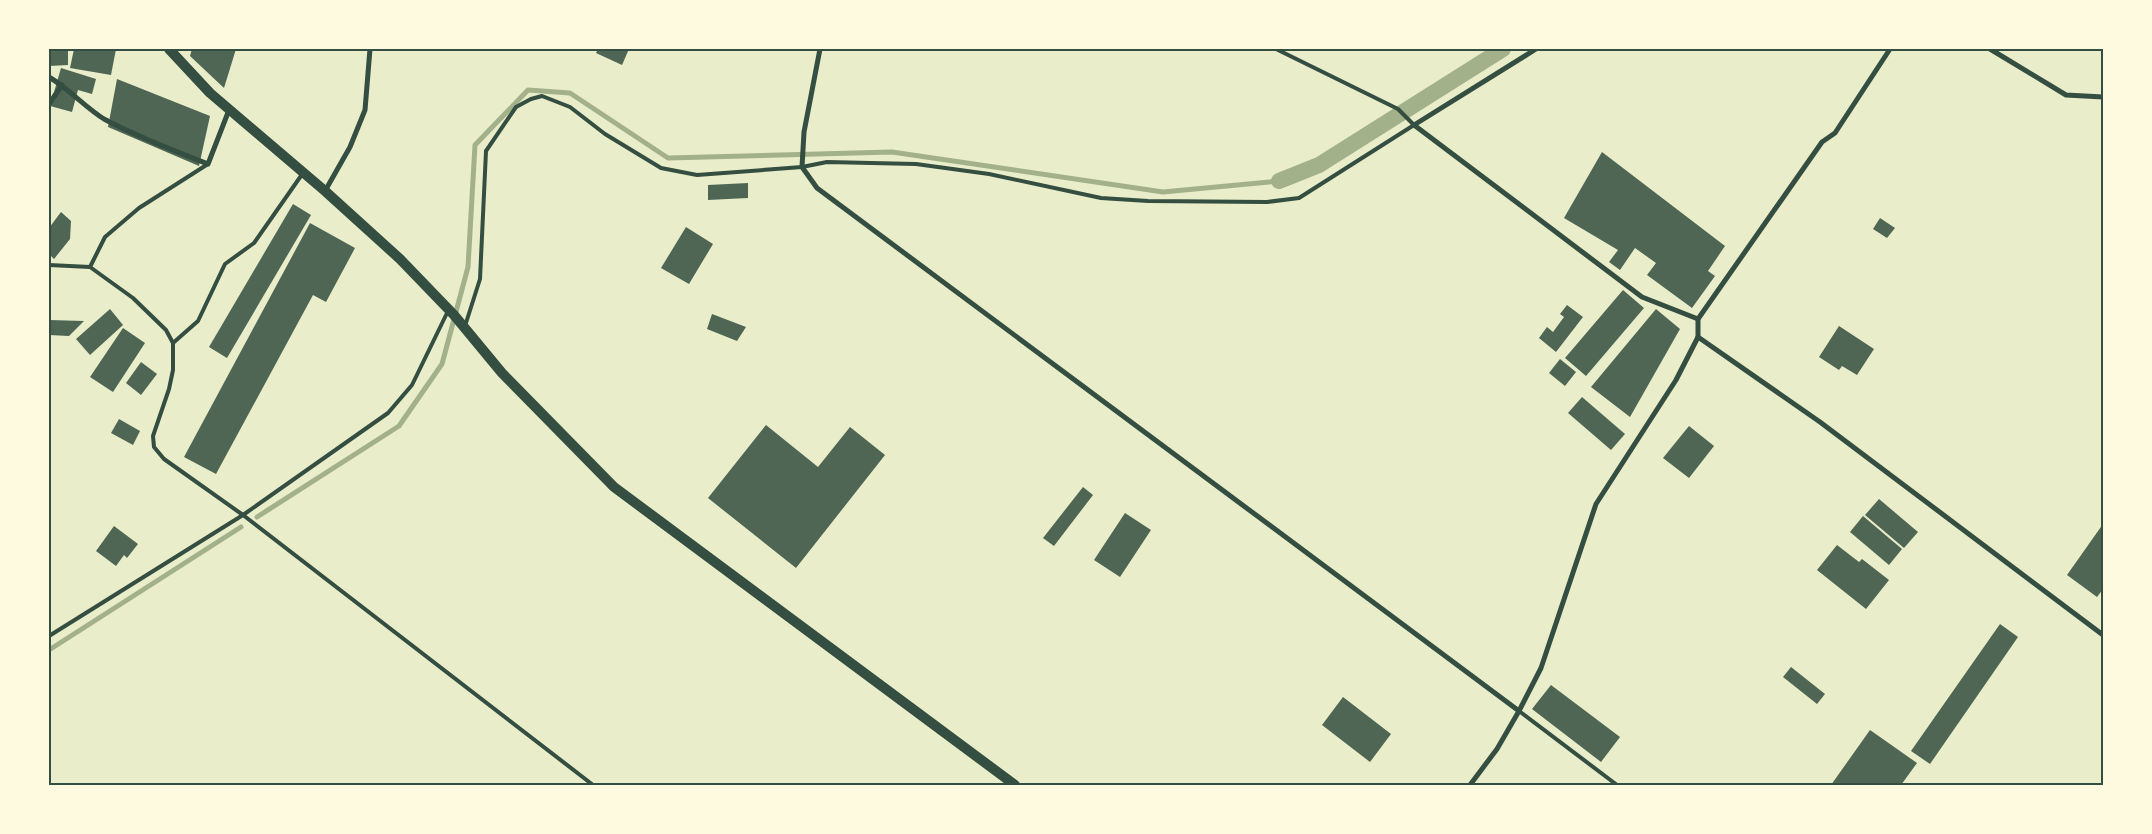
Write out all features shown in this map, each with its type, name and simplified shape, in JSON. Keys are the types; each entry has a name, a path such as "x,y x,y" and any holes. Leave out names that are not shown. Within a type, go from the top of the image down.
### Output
{"main road":[{"path":"169,49 210,93 400,259 451,312 502,373 614,487 1015,785"}],"street":[{"path":"324,191 350,147 365,110 370,49"},
{"path":"820,49 804,132 802,167 817,188 1519,711"},
{"path":"1536,49 1414,124 1642,297 1698,319"},
{"path":"1470,785 1497,749 1541,668 1596,504 1676,380 1698,338 1698,319 1822,142 1835,133 1890,49"},
{"path":"1990,49 2066,95 2103,97"},
{"path":"49,77 103,118 150,141 208,164 229,110"},
{"path":"49,104 62,85"},
{"path":"1698,338 1820,422 2103,635"}],"lane":[{"path":"463,327 480,280 486,151 516,108 531,99 542,96 570,107 612,139 661,168 697,175 802,167 828,162 916,164 989,174 1101,198 1148,201 1267,202 1299,198 1414,124 1398,109 1276,49"},
{"path":"90,267 105,237 139,208 208,164"},
{"path":"173,343 198,321 225,264 254,243 303,173"},
{"path":"49,265 90,267 133,298 166,330 173,343 173,370 167,396 153,432 154,447 164,459 243,515 593,785"},
{"path":"49,636 243,515 388,413 412,385 451,312"},
{"path":"1519,711 1617,785"}],"building":[{"path":"49,49 68,49 68,65 49,66"},
{"path":"74,49 116,49 111,75 70,68"},
{"path":"192,49 236,49 224,88 190,56"},
{"path":"598,49 629,49 622,65 596,53"},
{"path":"61,68 96,79 92,94 78,90 72,112 50,106"},
{"path":"117,79 210,116 199,166 108,127"},
{"path":"1602,152 1725,246 1708,271 1715,276 1692,308 1647,275 1656,263 1635,248 1620,270 1609,262 1618,250 1564,218"},
{"path":"748,183 748,198 708,200 708,185"},
{"path":"293,204 311,215 227,358 209,347"},
{"path":"61,212 71,221 70,239 54,259 49,254 49,228"},
{"path":"1880,218 1895,228 1887,238 1873,229"},
{"path":"310,223 355,248 326,302 313,295 216,474 184,457"},
{"path":"686,227 713,244 689,284 661,268"},
{"path":"1623,290 1644,308 1586,376 1565,358"},
{"path":"1567,305 1583,317 1556,352 1539,338 1547,327 1553,332 1564,317 1560,314"},
{"path":"110,309 123,325 90,355 76,339"},
{"path":"1656,309 1680,329 1630,417 1591,387"},
{"path":"712,314 746,327 737,341 707,329"},
{"path":"49,320 84,321 69,336 49,335"},
{"path":"1839,326 1874,349 1857,375 1842,366 1839,370 1819,357"},
{"path":"123,328 145,343 113,392 90,377"},
{"path":"1560,359 1576,372 1565,386 1549,373"},
{"path":"141,362 157,374 141,395 126,383"},
{"path":"1582,397 1625,434 1611,450 1568,413"},
{"path":"119,419 140,431 133,445 111,433"},
{"path":"766,425 818,467 850,427 885,455 796,568 708,498"},
{"path":"1689,426 1714,446 1689,478 1663,458"},
{"path":"1083,487 1093,495 1054,546 1043,538"},
{"path":"1879,499 1918,532 1904,548 1865,515"},
{"path":"1125,513 1151,530 1120,577 1094,560"},
{"path":"1863,516 1902,549 1889,565 1850,532"},
{"path":"2103,524 2103,589 2097,597 2067,575"},
{"path":"114,526 138,544 127,558 124,555 116,566 96,551"},
{"path":"1837,545 1859,562 1862,559 1889,580 1866,609 1817,570"},
{"path":"2000,624 2018,637 1930,764 1911,751"},
{"path":"1791,667 1825,694 1817,704 1783,677"},
{"path":"1551,685 1620,737 1601,762 1532,709"},
{"path":"1343,697 1391,734 1370,762 1322,725"},
{"path":"1870,730 1917,763 1901,785 1831,785"}],"waterway":[{"path":"1279,181 1319,165 1503,49"},
{"path":"257,517 399,426 442,364 468,267 475,145 528,90 570,93 668,158 892,152 1163,192 1279,181"},
{"path":"49,650 241,527"}]}
